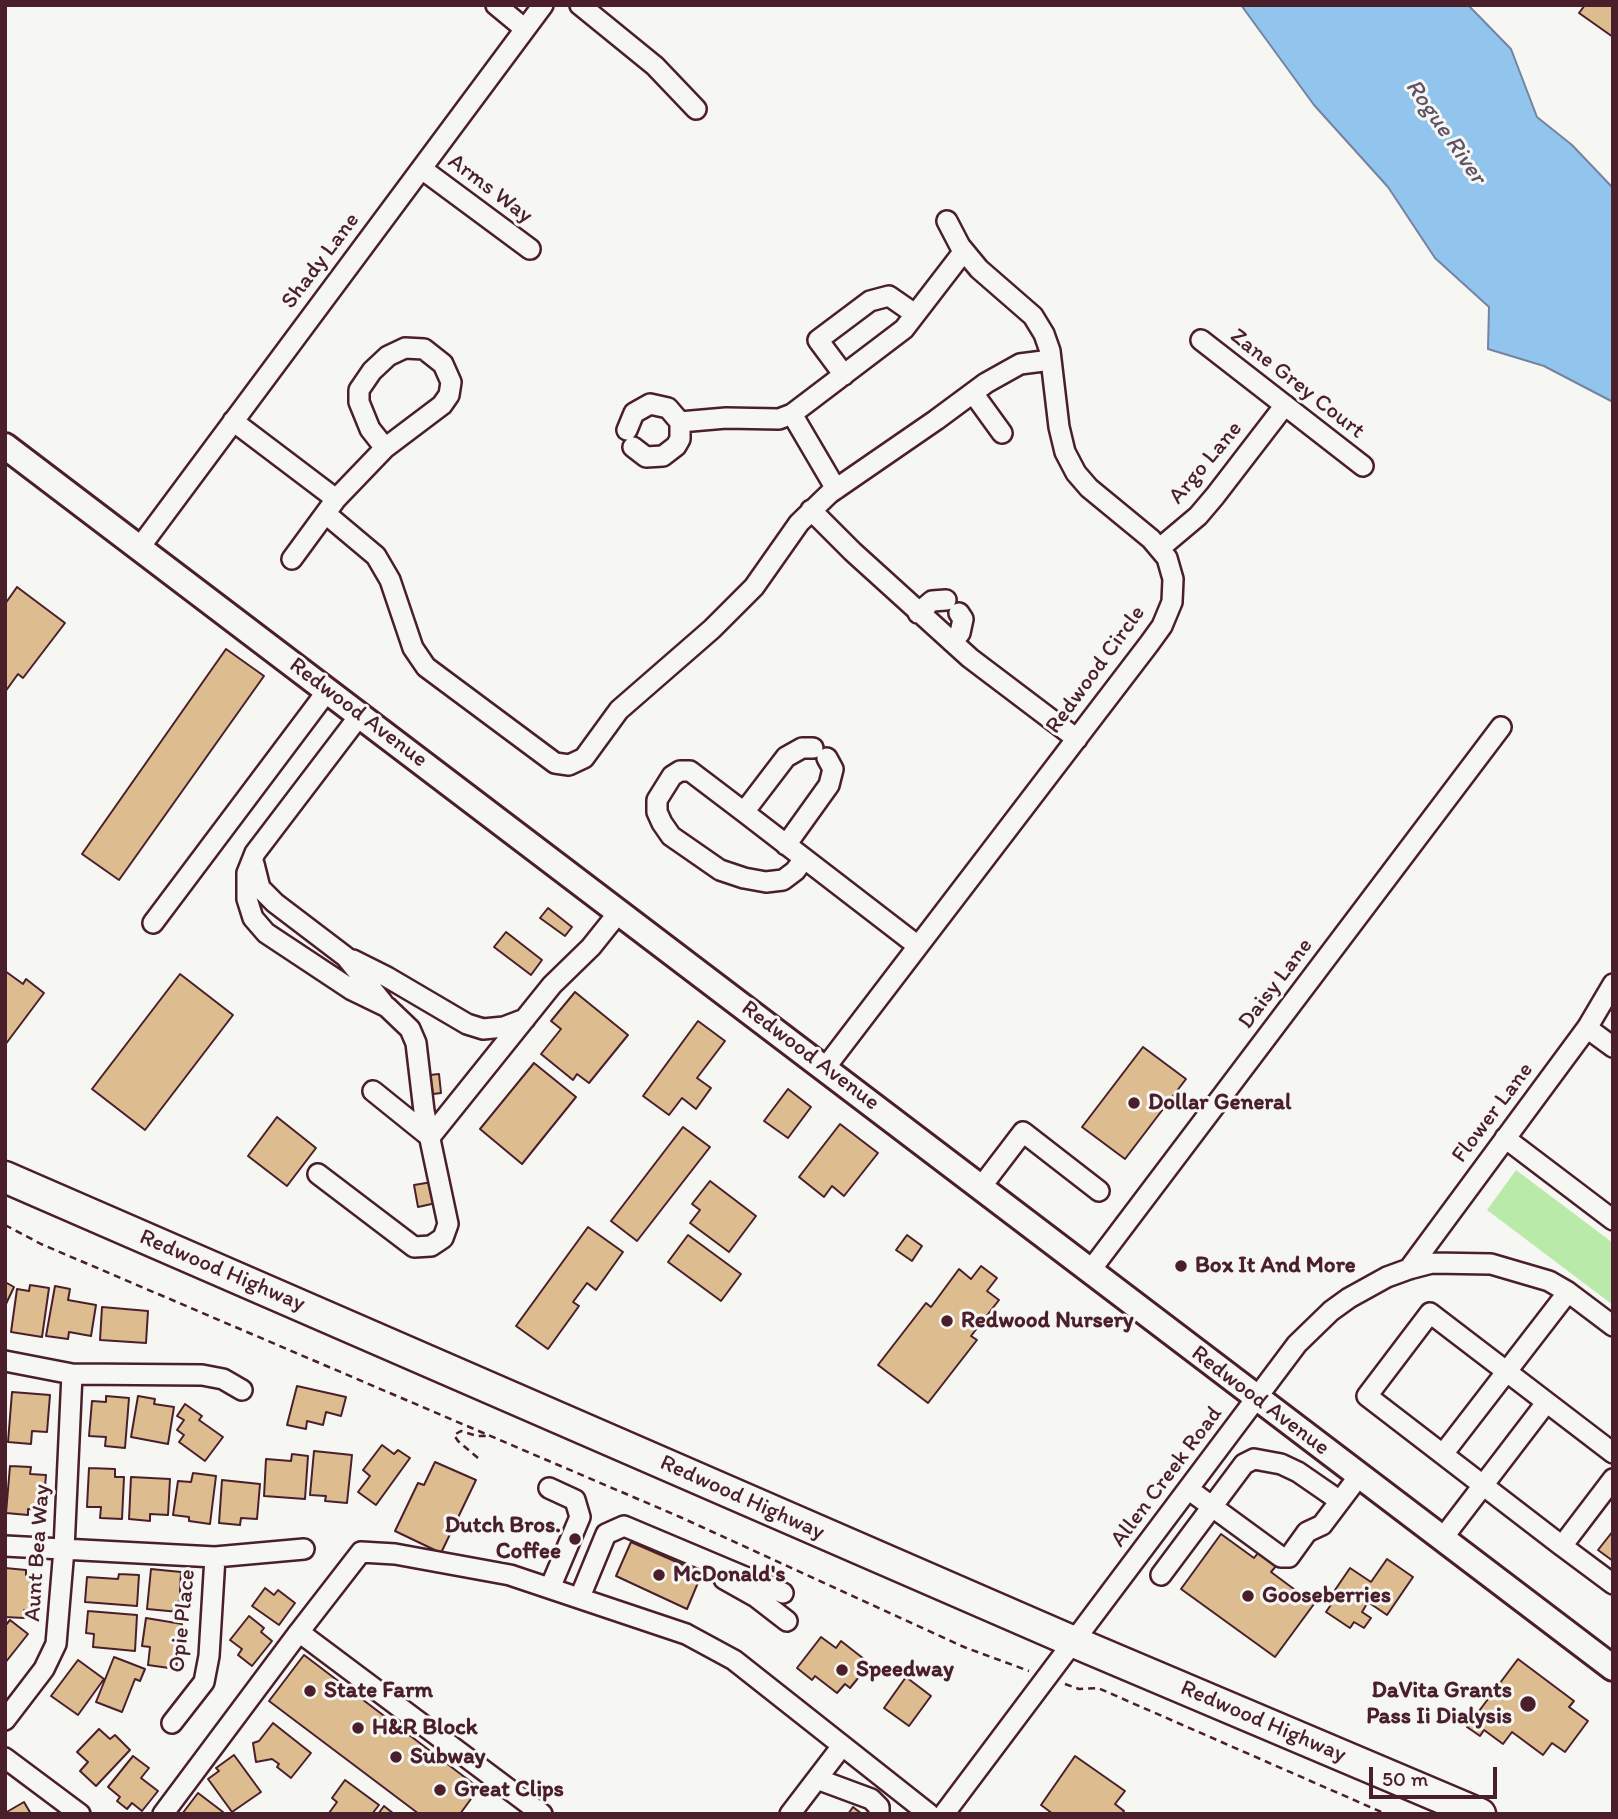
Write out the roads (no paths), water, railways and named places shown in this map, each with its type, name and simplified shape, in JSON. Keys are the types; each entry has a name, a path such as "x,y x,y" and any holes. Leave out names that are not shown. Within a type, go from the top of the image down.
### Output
{"highway":[{"name":"Redwood Highway","path":"5,1177 1074,1642 1480,1814"}],"main road":[{"name":"Redwood Avenue","path":"5,446 1613,1668"}],"street":[{"path":"496,5 525,29"},
{"name":"Shady Lane","path":"140,547 543,5"},
{"path":"580,5 655,65 696,109"},
{"name":"Arms Way","path":"422,169 530,249"},
{"name":"Redwood Circle","path":"825,1068 1149,644 1172,602 1173,579 1167,558 1160,548 1106,504 1076,473 1065,452 1059,427 1051,360 1044,334 1033,316 978,269 947,221"},
{"path":"680,422 726,418 779,419 792,414 904,329 964,251"},
{"path":"844,374 818,340 870,301 889,296 915,314"},
{"name":"Zane Grey Court","path":"1201,340 1363,466"},
{"path":"292,559 331,506 385,448 450,396 451,382 443,365 424,349 405,348 388,356 372,371 359,390 359,402 370,429 385,448"},
{"path":"233,421 331,506 376,556 390,580 412,648 426,667 555,763 569,765 583,758 619,710 712,629 754,587 811,510 836,489 986,383 1020,364 1051,360"},
{"path":"973,393 1002,433"},
{"path":"650,404 668,408 680,422 680,439 670,453 654,458 646,457 630,438 629,421 634,413 650,404"},
{"name":"Argo Lane","path":"1160,548 1198,516 1284,405"},
{"path":"792,414 836,489"},
{"path":"811,510 952,642 1077,739"},
{"path":"918,612 932,601 953,606 963,619 960,633 952,642"},
{"path":"153,923 328,690"},
{"path":"360,715 255,853 247,873 247,899 253,918 266,933 352,990 387,1007"},
{"name":"Daisy Lane","path":"1090,1271 1501,727"},
{"path":"744,812 786,757 802,748 820,753 833,769 829,785 786,845"},
{"path":"804,859 795,872 783,880 766,882 720,870 671,836 657,812 657,800 672,776 680,771 690,771 918,946"},
{"path":"255,853 254,870 260,888 275,903 346,957 387,977 467,1024 483,1028 504,1027 526,1018"},
{"path":"430,1137 552,985 591,947 619,912"},
{"path":"318,1174 414,1247 431,1247 443,1238 448,1224 424,1111 416,1043 410,1029 387,1007 346,957"},
{"name":"Flower Lane","path":"1409,1269 1587,1028 1613,984"},
{"path":"1587,1028 1613,1047"},
{"path":"373,1091 430,1137"},
{"path":"981,1187 1023,1132 1099,1191"},
{"path":"1505,1138 1613,1220"},
{"name":"Allen Creek Road","path":"944,1814 1297,1344 1331,1311 1359,1292 1409,1269 1432,1263 1490,1264 1549,1281 1613,1326"},
{"path":"1443,1454 1568,1292"},
{"path":"1613,1453 1430,1313 1367,1396 1613,1584"},
{"path":"5,1361 72,1374 202,1375 223,1379 242,1390"},
{"name":"Aunt Bea Way","path":"5,1720 44,1669 56,1644 64,1549 72,1374"},
{"path":"1443,1539 1546,1403"},
{"path":"1161,1575 1244,1464 1254,1459 1281,1464 1298,1472 1340,1501"},
{"path":"1188,1489 1281,1557 1289,1557 1307,1532 1322,1525 1359,1476"},
{"path":"1562,1546 1613,1479"},
{"path":"549,1488 575,1500 580,1517 550,1588"},
{"path":"580,1597 606,1534 624,1526 783,1593"},
{"path":"643,1534 658,1550 722,1578 756,1597 787,1620"},
{"path":"5,1546 215,1557 304,1549"},
{"path":"163,1814 360,1552 395,1554 510,1575 687,1634 734,1660 929,1814"},
{"name":"Opie Place","path":"172,1723 204,1682 209,1656 215,1557"},
{"path":"299,1632 542,1814"},
{"path":"790,1814 842,1746"},
{"path":"5,1758 80,1814"},
{"path":"817,1779 871,1799 879,1807 880,1814"}],"water":[{"name":"Rogue River","path":"1241,5 1468,5 1511,49 1537,117 1572,145 1613,188 1613,402 1544,366 1488,349 1489,307 1435,258 1388,187 1314,105"}],"place":[{"name":"Dollar General","path":"1134,1103"},
{"name":"Box It And More","path":"1181,1266"},
{"name":"Redwood Nursery","path":"947,1321"},
{"name":"Dutch Bros. Coffee","path":"575,1539"},
{"name":"McDonald's","path":"659,1575"},
{"name":"Gooseberries","path":"1248,1596"},
{"name":"Speedway","path":"842,1670"},
{"name":"State Farm","path":"310,1691"},
{"name":"DaVita Grants Pass Ii Dialysis","path":"1528,1704"},
{"name":"H&R Block","path":"358,1728"},
{"name":"Subway","path":"396,1757"},
{"name":"Great Clips","path":"440,1790"}]}
